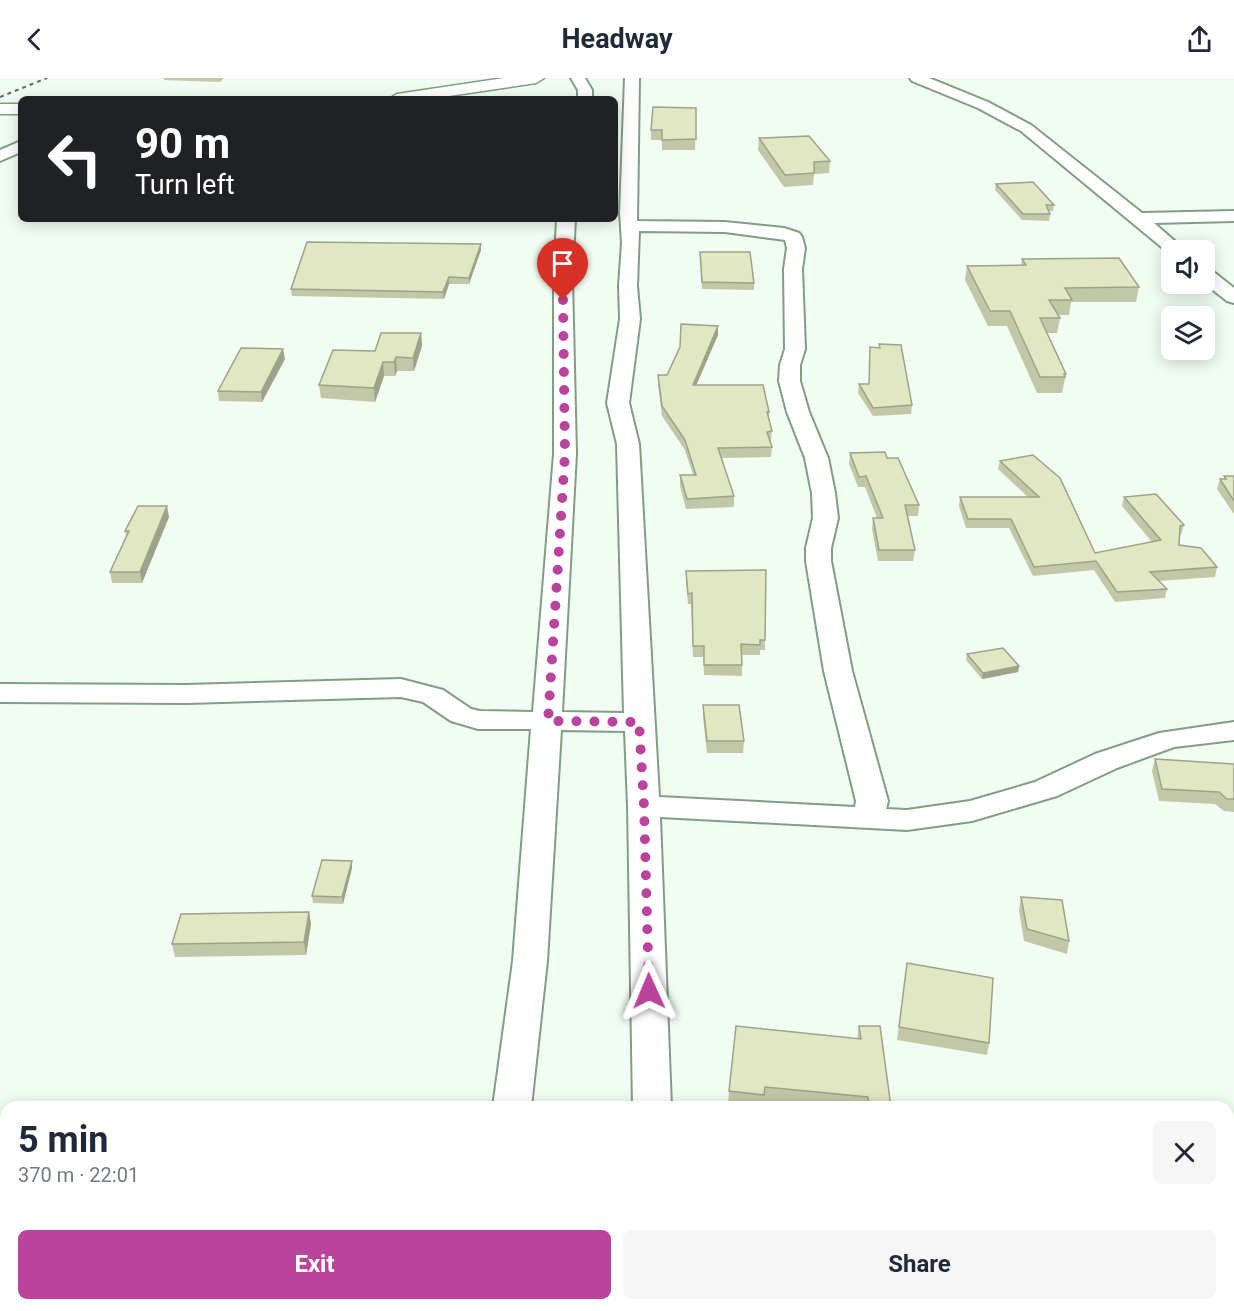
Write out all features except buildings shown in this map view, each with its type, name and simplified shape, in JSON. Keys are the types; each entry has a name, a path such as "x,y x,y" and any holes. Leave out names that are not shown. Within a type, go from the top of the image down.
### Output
{"street":[{"path":"417,96 536,78"},
{"path":"578,78 585,90 585,96"},
{"path":"632,78 630,226 632,243 628,286 630,319 618,404 628,444 644,806 652,1101"},
{"path":"917,78 983,105 1026,128 1053,147 1164,240"},
{"path":"0,109 18,109"},
{"path":"0,156 18,147"},
{"path":"1136,218 1234,216"},
{"path":"513,1101 530,961 565,454 563,278 566,222"},
{"path":"630,226 725,227 784,233 793,237 796,248 793,269 795,349 791,358 788,379 795,406 811,437 820,472 825,524 818,551 828,625 841,685 872,801 869,819"},
{"path":"1215,282 1234,297"},
{"path":"0,693 187,694 401,688 433,696 461,715 478,720 639,722"},
{"path":"644,806 907,820 972,811 1046,789 1106,761 1169,739 1234,731"}],"railway":[{"path":"0,97 47,78"}],"route":[{"path":"563,300 565,454 548,721 639,722 644,806 649,991"}]}
